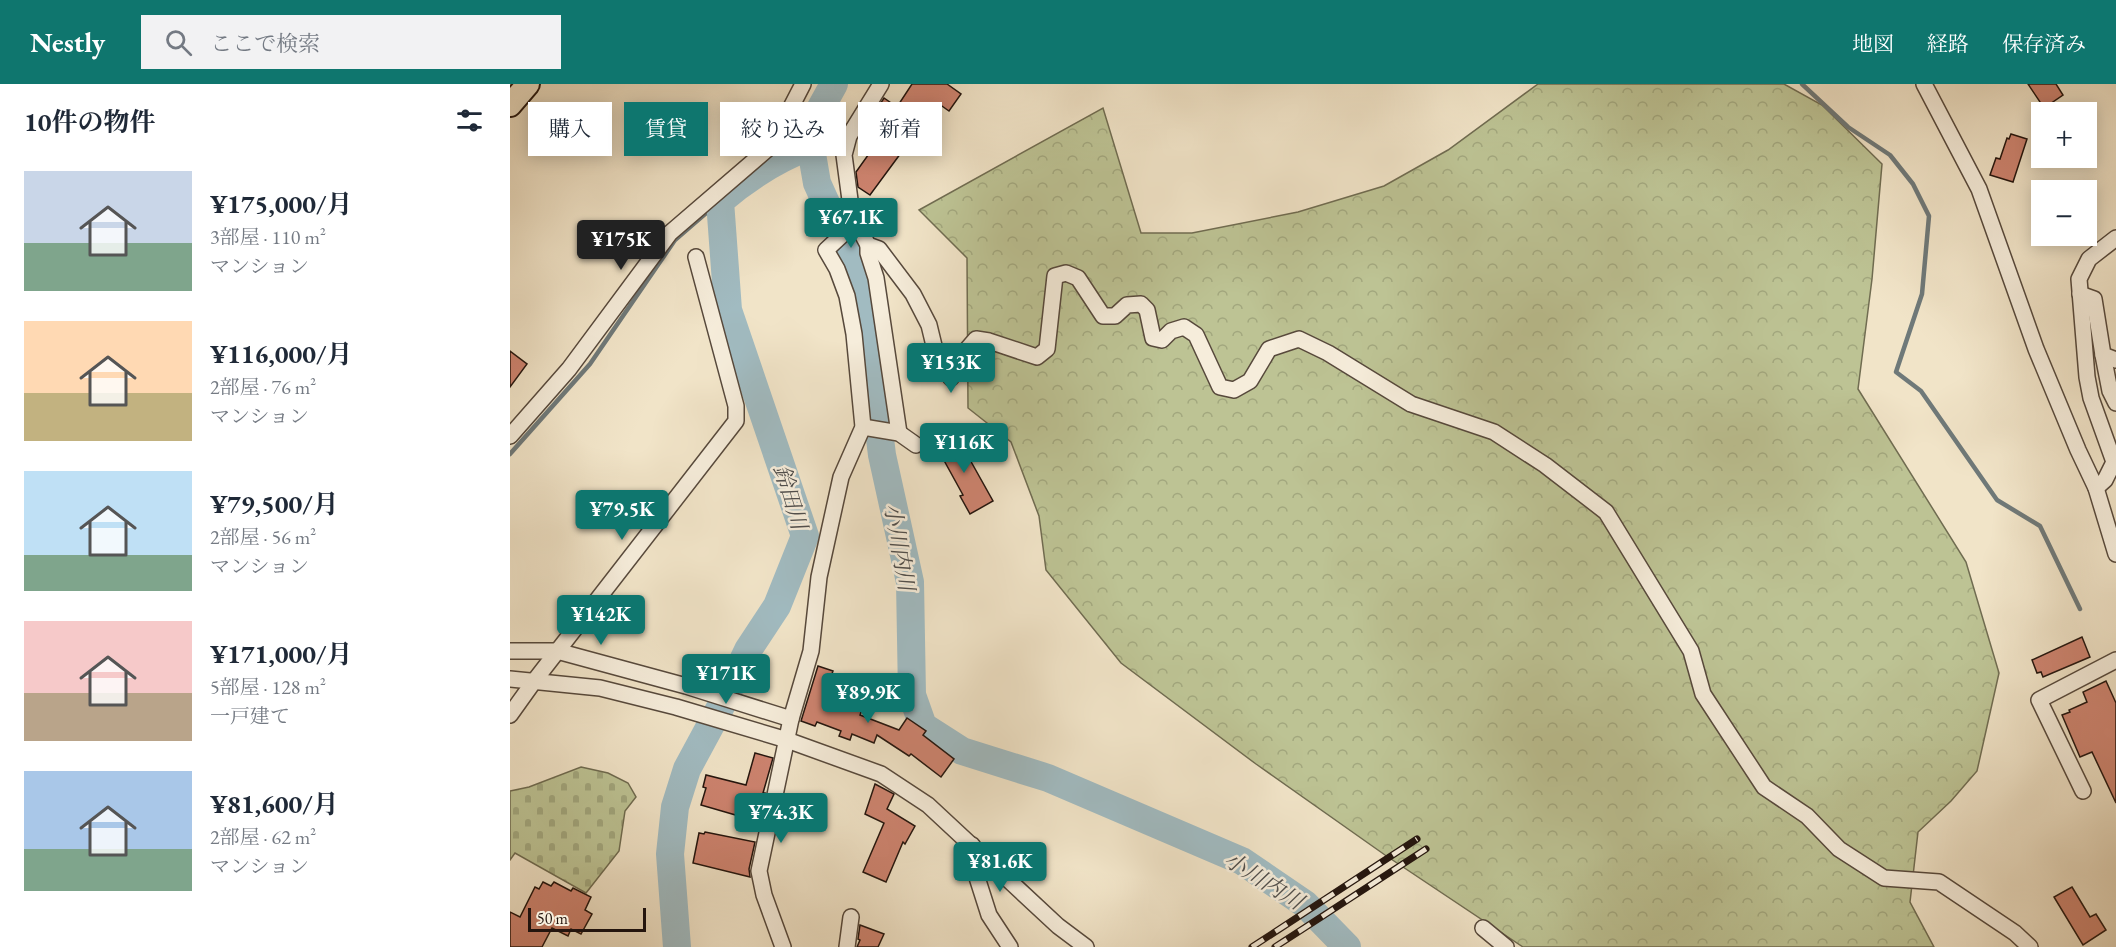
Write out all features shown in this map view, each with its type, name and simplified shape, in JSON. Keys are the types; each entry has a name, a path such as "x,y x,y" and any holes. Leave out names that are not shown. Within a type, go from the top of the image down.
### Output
{"highway":[{"path":"510,105 528,84"}],"street":[{"path":"510,436 569,369 670,233 771,146 803,84"},
{"path":"881,84 849,136 844,155 848,200 855,224 868,245 868,254 876,278 899,433"},
{"path":"1924,84 1979,189 2036,349 2096,488 2116,554"},
{"path":"783,947 764,895 759,872 791,719 811,651 819,577 841,477 866,428 847,296 837,269 826,250 855,224"},
{"path":"2096,488 2104,480 2114,462 2089,388 2079,279 2090,259 2116,238"},
{"path":"868,245 879,249 913,294 929,325 937,358 951,378 963,354 976,339 1037,357 1047,349 1055,276 1066,273 1077,278 1103,316 1115,316 1127,305 1141,304 1147,310 1153,338 1162,340 1171,331 1184,327 1196,335 1220,387 1234,390 1250,381 1269,349 1299,339 1328,353 1411,404 1494,432 1545,465 1606,512 1691,651 1703,694 1764,787 1807,816 1839,849 1884,878 1940,882 2015,933 2030,947"},
{"path":"510,715 534,680 736,421 736,406 696,257"},
{"path":"2080,294 2094,299 2109,358 2110,391 2116,403"},
{"path":"866,428 899,433 916,445"},
{"path":"510,651 557,651 686,686 791,719"},
{"path":"2084,791 2039,700 2116,660"},
{"path":"510,679 600,688 676,707 787,740 881,774 928,805 1058,926 1086,947"},
{"path":"972,845 974,868 989,915 1010,947"},
{"path":"847,947 851,917"},
{"path":"1484,928 1506,947"}],"green space":[{"path":"1538,84 1784,84 1822,105 1882,164 1872,279 1858,389 1966,562 1999,673 1977,771 1951,801 1918,832 1910,902 1934,947 1523,947 1385,855 1256,764 1121,663 1046,570 1039,516 1011,442 968,408 967,258 919,210 1103,108 1141,233 1192,233 1298,212 1384,186 1448,150"},
{"path":"581,767 608,773 628,783 636,797 625,811 619,851 586,893 515,853 510,860 510,791 529,787"}],"building":[{"path":"912,84 947,84 961,94 949,111 942,106 942,102 900,102"},
{"path":"2028,84 2056,84 2063,95 2053,102 2040,102"},
{"path":"2011,134 2027,139 2013,182 1990,175 1996,158 2000,159 2007,138 2009,139"},
{"path":"867,156 899,156 870,195 858,187 856,172"},
{"path":"510,351 527,364 510,387"},
{"path":"955,433 993,501 970,514 960,496 963,495 935,444"},
{"path":"2082,637 2090,657 2043,677 2041,672 2037,673 2032,660"},
{"path":"818,666 833,671 827,687 857,698 856,701 864,704 860,715 899,730 907,718 926,731 923,735 954,759 941,777 911,754 909,756 877,735 874,743 852,734 850,740 839,736 841,731 817,722 815,726 801,721"},
{"path":"2106,681 2116,703 2116,803 2092,752 2080,757 2062,715 2087,702 2083,692"},
{"path":"755,753 773,758 763,793 765,793 762,809 755,807 754,812 741,808 739,816 701,805 706,788 703,787 706,775 746,785"},
{"path":"875,784 894,794 887,809 915,826 905,844 903,842 886,882 863,872 884,823 865,814"},
{"path":"705,832 755,842 749,869 750,877 693,863 699,833 704,834"},
{"path":"543,882 551,886 554,882 571,891 573,888 591,897 585,910 592,914 581,934 571,929 568,936 552,928 542,947 510,947 510,912 520,917 535,887 539,889"},
{"path":"2072,887 2090,917 2096,914 2106,930 2083,945 2054,897"},
{"path":"860,925 884,934 878,947 857,947 860,940 858,939"}],"waterway":[{"name":"小川内川","path":"834,84 808,131 817,183 855,267 863,299 882,455 910,582 912,695 923,726 962,751 1048,778 1242,861 1305,904 1347,947"},
{"path":"1802,84 1848,127 1890,155 1913,184 1929,216 1922,294 1896,372 1921,391 1997,500 2040,526 2080,609"},
{"name":"鈴田川","path":"677,947 670,854 675,807 687,769 748,650 777,606 805,536 728,310 720,201 763,169 788,156"},
{"path":"510,454 590,364 675,240 720,201"}],"railway":[{"path":"1252,947 1417,839"},
{"path":"1275,947 1426,849"}]}
